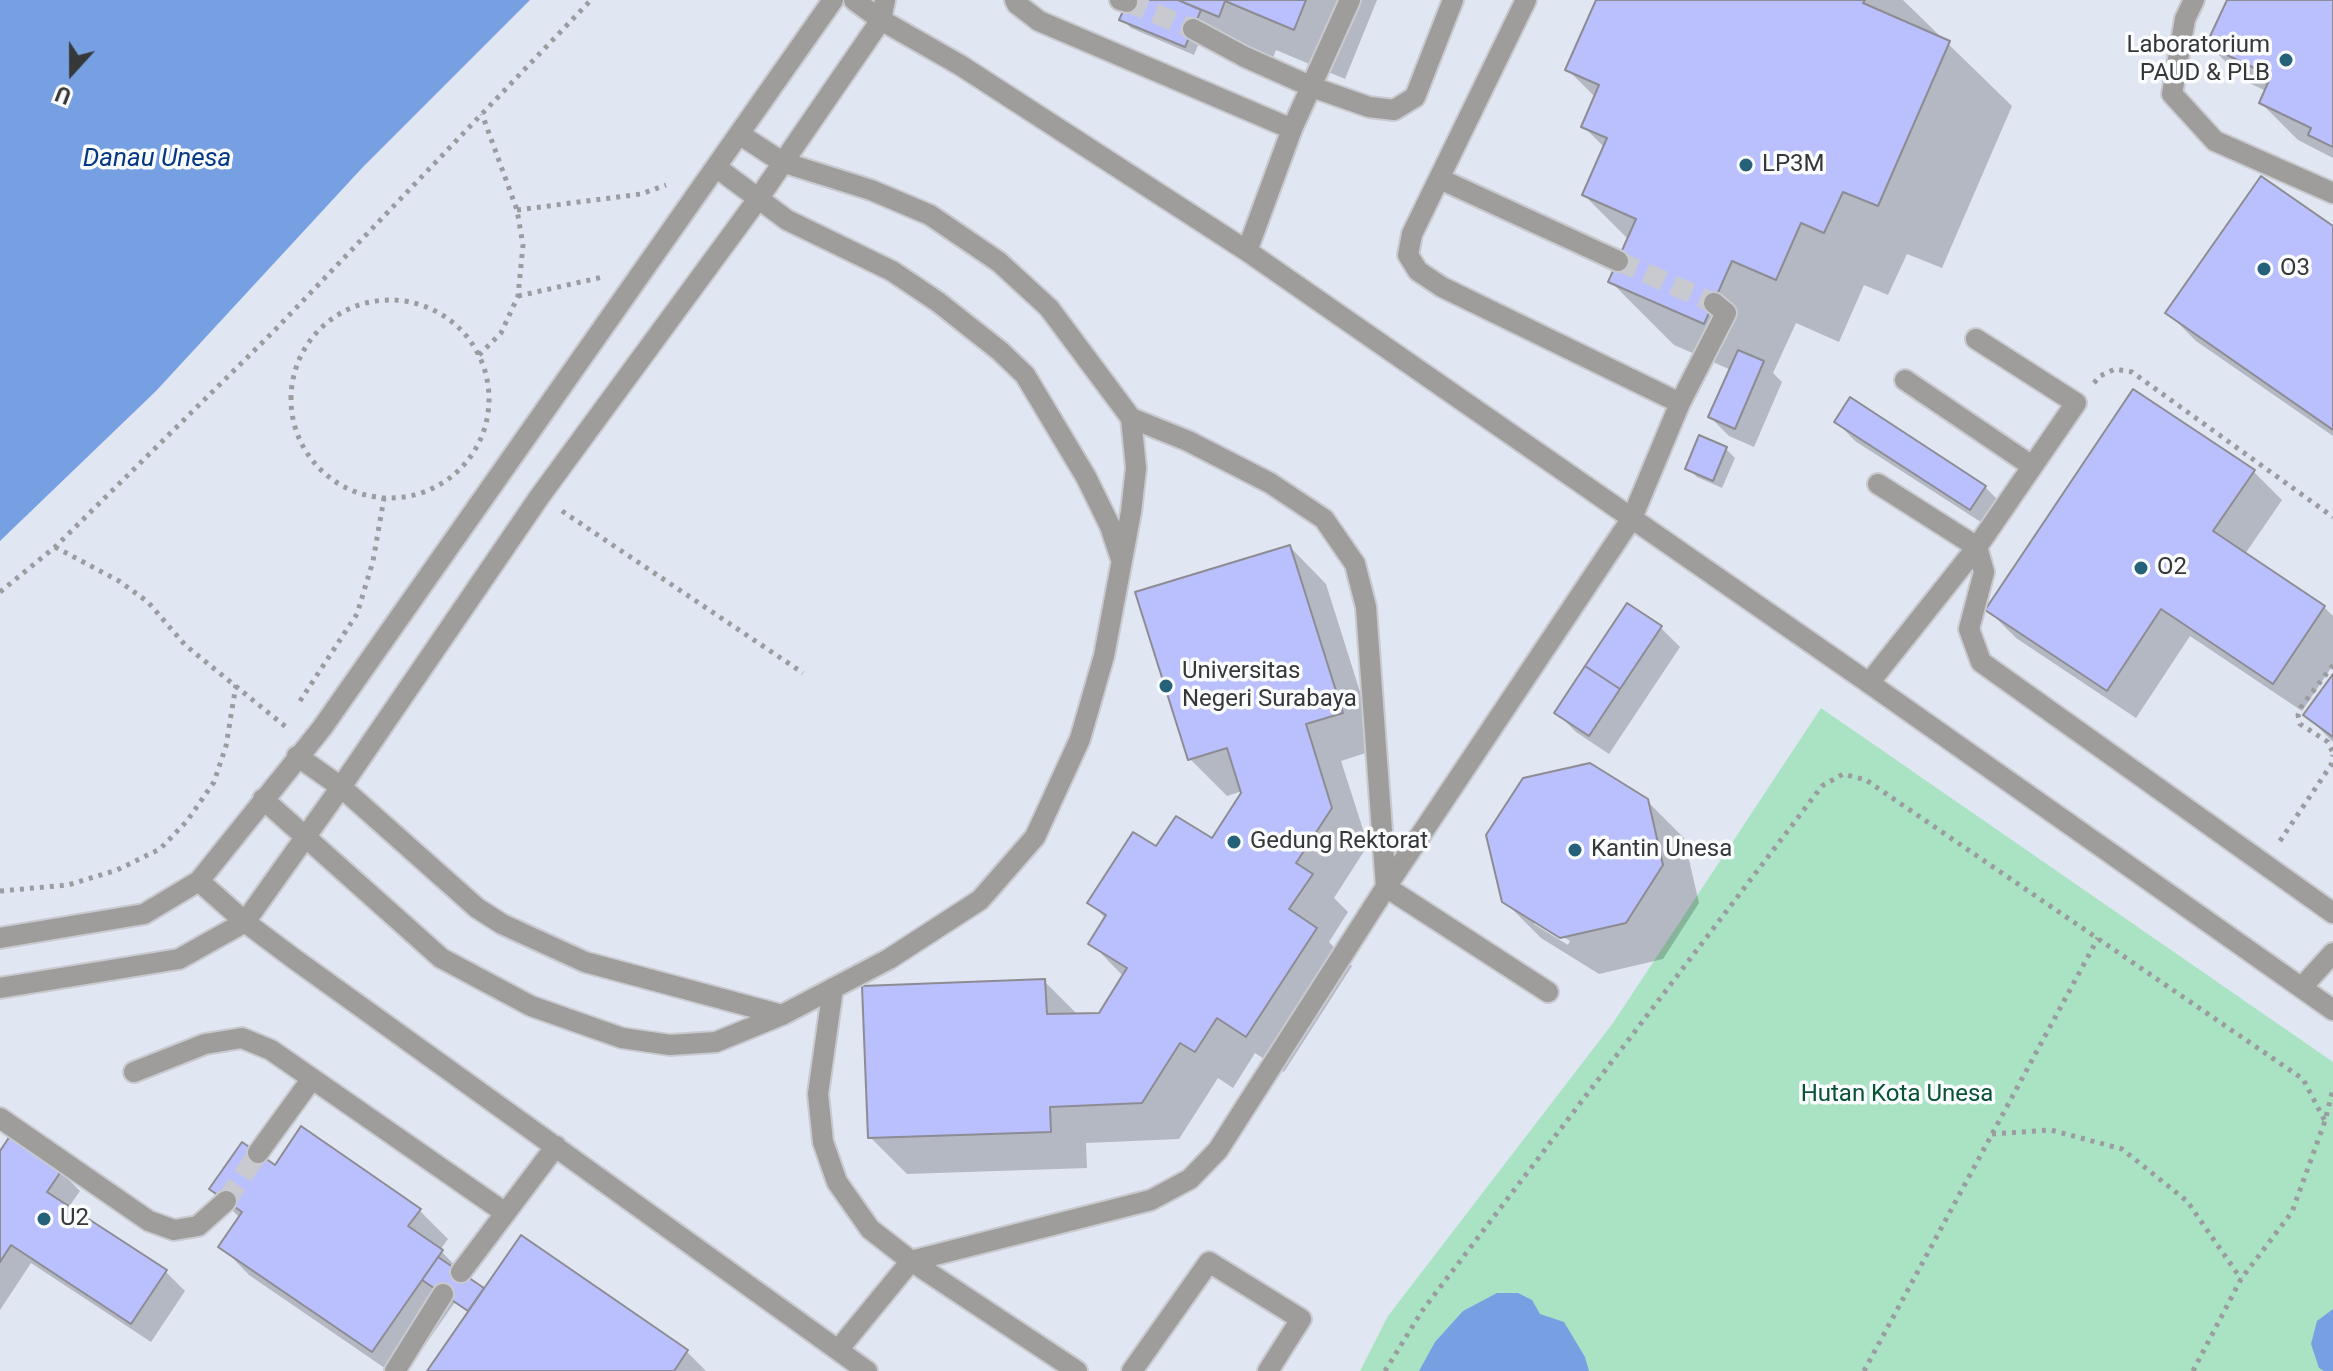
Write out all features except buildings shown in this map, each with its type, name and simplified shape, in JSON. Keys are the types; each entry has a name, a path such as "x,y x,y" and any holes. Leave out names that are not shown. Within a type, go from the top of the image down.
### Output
{"lane":[{"path":"0,938 144,914 199,881 322,728 833,0"},
{"path":"854,0 883,10 960,65 1247,251 2333,1010"},
{"path":"1015,0 1039,21 1292,129"},
{"path":"1247,251 1292,129 1350,0"},
{"path":"1193,29 1312,87 1369,107 1394,110 1415,97 1453,0"},
{"path":"1526,0 1412,234 1408,255 1418,271 1442,287 1680,403"},
{"path":"2194,0 2185,19 2172,94 2215,141 2333,193"},
{"path":"0,988 179,959 245,922 540,496 758,199 883,10"},
{"path":"263,799 441,958 531,1006 622,1038 670,1045 716,1042 782,1015 889,959 980,900 1035,837 1080,739 1104,656 1136,468 1131,418 1049,308 999,262 930,215 871,190 782,162 739,134"},
{"path":"716,167 787,220 892,271 938,302 1025,375 1086,477 1110,526 1121,559"},
{"path":"1440,179 1618,261"},
{"path":"838,1350 911,1261 1151,1200 1190,1179 1218,1150 1386,887 1632,518 1680,403 1726,313 1714,303"},
{"path":"1869,683 1977,547 2076,403 1976,339"},
{"path":"1905,380 2032,466"},
{"path":"1131,418 1188,441 1281,490 1324,519 1355,564 1366,607 1386,887"},
{"path":"1878,484 1977,547 1984,572 1969,629 1981,662 2333,913"},
{"path":"302,750 477,908 502,924 585,962 782,1015"},
{"path":"199,881 245,922 867,1371"},
{"path":"1386,887 1548,992"},
{"path":"2302,987 2333,953"},
{"path":"833,988 818,1094 823,1142 837,1182 870,1229 911,1261 1077,1371"},
{"path":"134,1072 205,1044 242,1038 271,1050 504,1212"},
{"path":"258,1153 311,1080"},
{"path":"0,1118 149,1221 174,1230 198,1226 226,1201"},
{"path":"461,1272 556,1146"},
{"path":"1132,1371 1209,1262 1301,1319 1268,1371"},
{"path":"395,1371 443,1294"}],"path":[{"path":"0,592 55,547 273,332 591,0"},
{"path":"479,355 501,333 518,296 523,245 517,210 482,114"},
{"path":"517,210 641,194 716,167"},
{"path":"518,296 645,268"},
{"path":"381,300 410,302 438,313 462,330 479,355 488,383 489,412 480,441 464,465 441,484 414,495 384,498 355,492 329,477 308,456 295,430 290,400 294,371 307,344 326,322 352,307 381,300"},
{"path":"2076,403 2100,376 2115,369 2132,372 2333,517"},
{"path":"540,496 803,673"},
{"path":"285,725 357,614 373,561 384,498"},
{"path":"55,547 119,581 148,602 185,645 285,725 302,750"},
{"path":"2263,864 2331,765 2333,754 2328,742 2300,724 2298,715 2333,665"},
{"path":"0,891 68,885 117,870 160,849 187,821 214,782 226,746 236,685"},
{"path":"1385,1371 1422,1311 1822,786 1843,774 1866,780 2303,1079 2325,1121"},
{"path":"1864,1371 2098,938"},
{"path":"2193,1371 2241,1279 2292,1212 2325,1121 2333,1089"},
{"path":"1991,1134 2051,1130 2122,1149 2187,1201 2241,1279"}],"shaded area":[{"name":"Universitas Negeri Surabaya","path":"0,0 2333,0 2333,1371 0,1371"}],"green space":[{"name":"Hutan Kota Unesa","path":"1821,708 2333,1062 2333,1371 1360,1371 1388,1316 1613,1023"}],"water":[{"name":"Danau Unesa","path":"0,0 530,0 362,168 156,391 0,541"},
{"path":"1497,1293 1518,1293 1532,1300 1540,1314 1564,1322 1585,1357 1589,1371 1419,1371 1435,1342 1463,1311"},
{"path":"2333,1309 2333,1371 2324,1371 2319,1368 2311,1344 2317,1321"}],"tunnel":[{"path":"1127,2 1193,29"},
{"path":"1618,261 1714,303"},
{"path":"226,1201 258,1153"}],"place":[{"name":"Laboratorium PAUD & PLB","path":"2286,60"},
{"name":"LP3M","path":"1746,165"},
{"name":"O3","path":"2264,269"},
{"name":"O2","path":"2141,568"},
{"name":"Universitas Negeri Surabaya","path":"1166,686"},
{"name":"Gedung Rektorat","path":"1234,842"},
{"name":"Kantin Unesa","path":"1575,850"},
{"name":"U2","path":"44,1219"}]}
